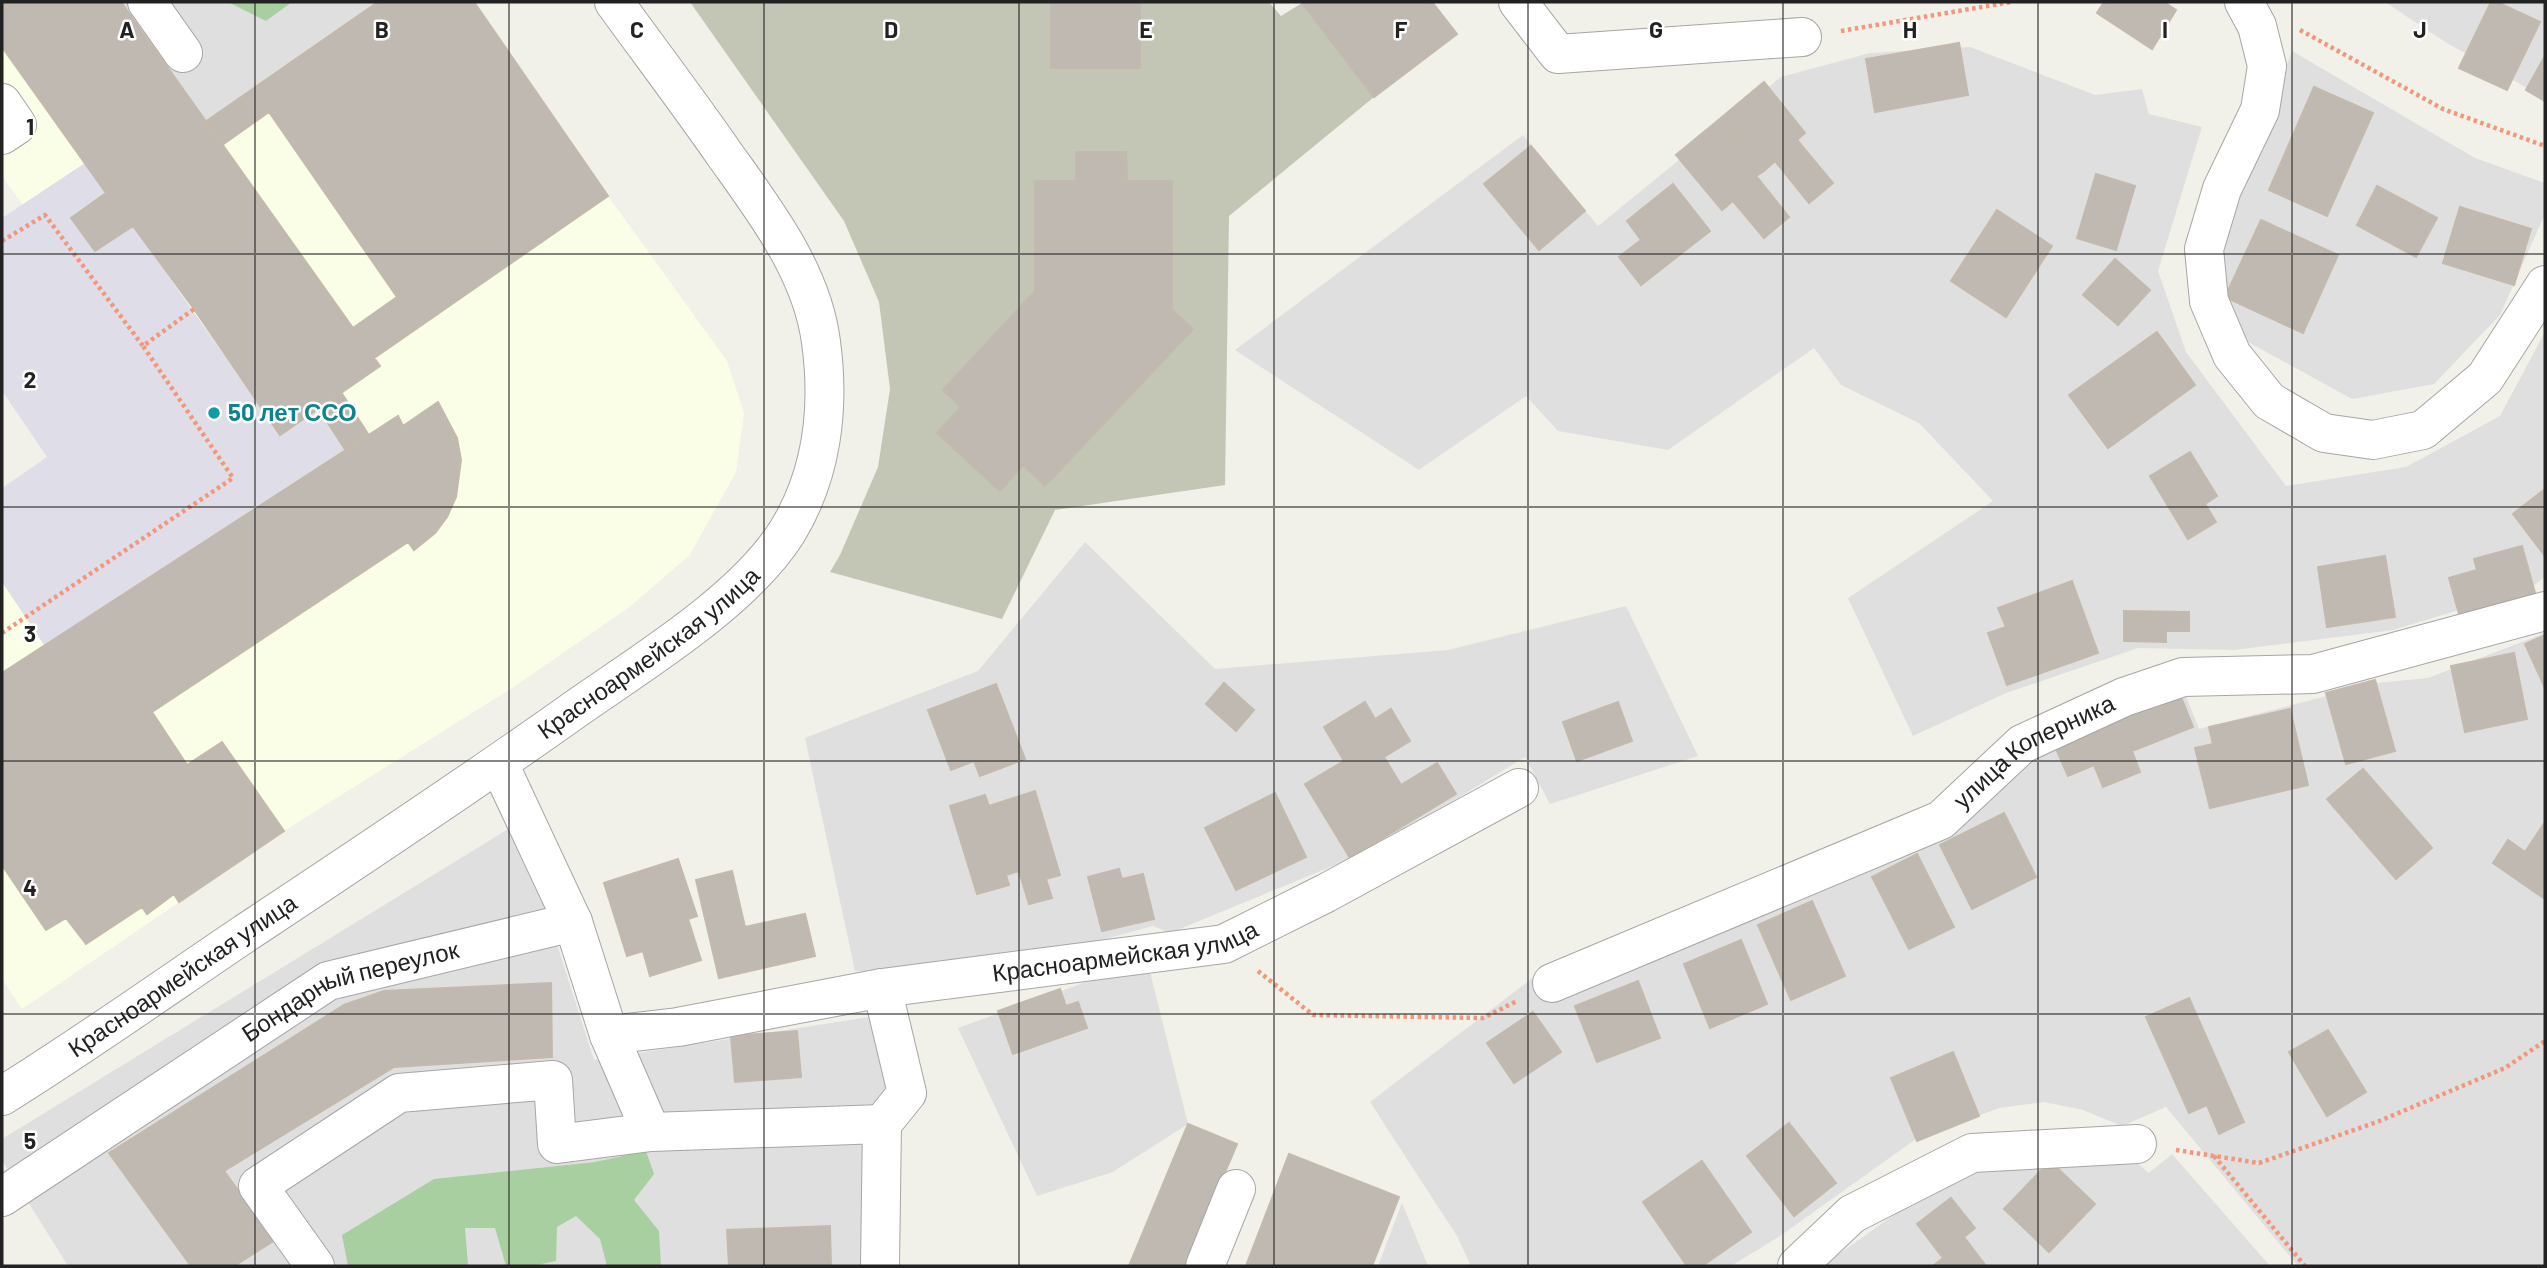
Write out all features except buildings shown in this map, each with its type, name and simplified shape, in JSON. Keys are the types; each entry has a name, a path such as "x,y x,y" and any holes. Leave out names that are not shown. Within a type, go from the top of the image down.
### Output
{"street":[{"path":"147,2 183,53"},
{"name":"Красноармейская улица","path":"2,1096 499,764 709,613 753,573 785,535 806,498 820,455 824,409 821,341 813,305 798,269 766,213 614,2"},
{"path":"1518,2 1558,54 1802,37"},
{"path":"2250,14 2267,66 2260,110 2222,189 2204,249 2209,301 2232,355 2269,401 2324,433 2374,440 2423,430 2485,378 2545,285"},
{"path":"2,103 16,125 2,135"},
{"name":"улица Коперника","path":"1552,983 1941,820 2022,744 2124,697 2183,677 2313,674 2545,611"},
{"path":"499,764 573,922 609,1035 651,1132"},
{"name":"Красноармейская улица","path":"609,1035 678,1027 882,988 1224,944 1326,893 1520,788"},
{"name":"Бондарный переулок","path":"2,1197 328,981 573,922"},
{"path":"880,1266 881,1124 907,1093 882,988"},
{"path":"315,1266 258,1186 400,1093 553,1080 557,1144 651,1132 881,1124"},
{"path":"1797,1266 1852,1214 1972,1153 2137,1144"},
{"path":"1205,1266 1236,1189"}],"path":[{"path":"1802,37 2011,2"},
{"path":"2250,14 2304,30 2443,109 2545,146"},
{"path":"2,241 45,215 143,346 233,478 2,633"},
{"path":"143,346 194,309"},
{"path":"1224,944 1313,1016 1483,1018 1552,983"},
{"path":"2137,1144 2259,1163 2377,1122 2505,1068 2545,1041"},
{"path":"2213,1156 2305,1266"}],"shaded area":[{"path":"2,2 121,2 205,121 378,2 474,2 608,196 727,361 744,413 736,472 689,556 628,608 515,686 284,831 22,1009 2,979 2,488 47,457 2,391 2,218 23,205 2,176"},
{"path":"121,2 378,2 205,122"},
{"path":"690,2 1269,2 1281,16 1302,3 1374,97 1229,216 1225,485 1055,510 1002,619 830,572 878,467 890,389 879,302 844,221"},
{"path":"2385,2 2545,2 2545,98 2447,43"},
{"path":"1970,47 2095,95 2142,89 2149,114 2202,127 2158,271 2186,352 2286,486 2406,467 2500,416 2545,332 2545,577 2531,588 2393,630 2234,650 2138,648 2006,693 1913,736 1848,598 1993,501 1919,423 1841,385 1814,348 1668,450 1558,431 1526,396 1419,470 1235,350 1523,135 1598,226 1781,77 1870,53"},
{"path":"2292,51 2475,158 2545,183 2545,214 2500,315 2434,384 2352,399 2248,342 2215,301 2232,212"},
{"path":"85,163 106,193 71,219 95,251 133,226 280,434 318,408 345,449 44,645 2,582 2,488 47,457 2,391 2,218"},
{"path":"1085,542 1215,669 1448,650 1626,606 1698,756 1550,804 1525,757 1374,849 1170,933 1153,926 983,972 855,971 805,738 978,671"},
{"path":"2545,633 2545,1266 2298,1266 2166,1107 2122,1126 2083,1110 2044,1102 1999,1108 1916,1139 1780,1236 1731,1266 1471,1266 1457,1236 1370,1102 1551,964 1598,964 1995,776 2184,691 2199,729 2377,683 2428,678"},
{"path":"518,823 594,1060 882,1015 895,1266 68,1266 2,1160 2,1139"},
{"path":"1147,960 1188,1124 1113,1172 1037,1196 958,1028"},
{"path":"2118,1147 2149,1173 2172,1154 2270,1266 1822,1266 1970,1161 1977,1173 2000,1158"},
{"path":"1402,1203 1428,1266 1378,1266"}],"green space":[{"path":"228,2 292,2 266,21"},
{"path":"646,1151 654,1174 634,1200 659,1231 661,1266 607,1266 600,1239 576,1216 557,1227 556,1261 532,1266 506,1266 495,1228 465,1228 466,1266 348,1266 342,1235 434,1179 595,1162"}],"place":[{"name":"50 лет ССО","path":"214,413"}]}
